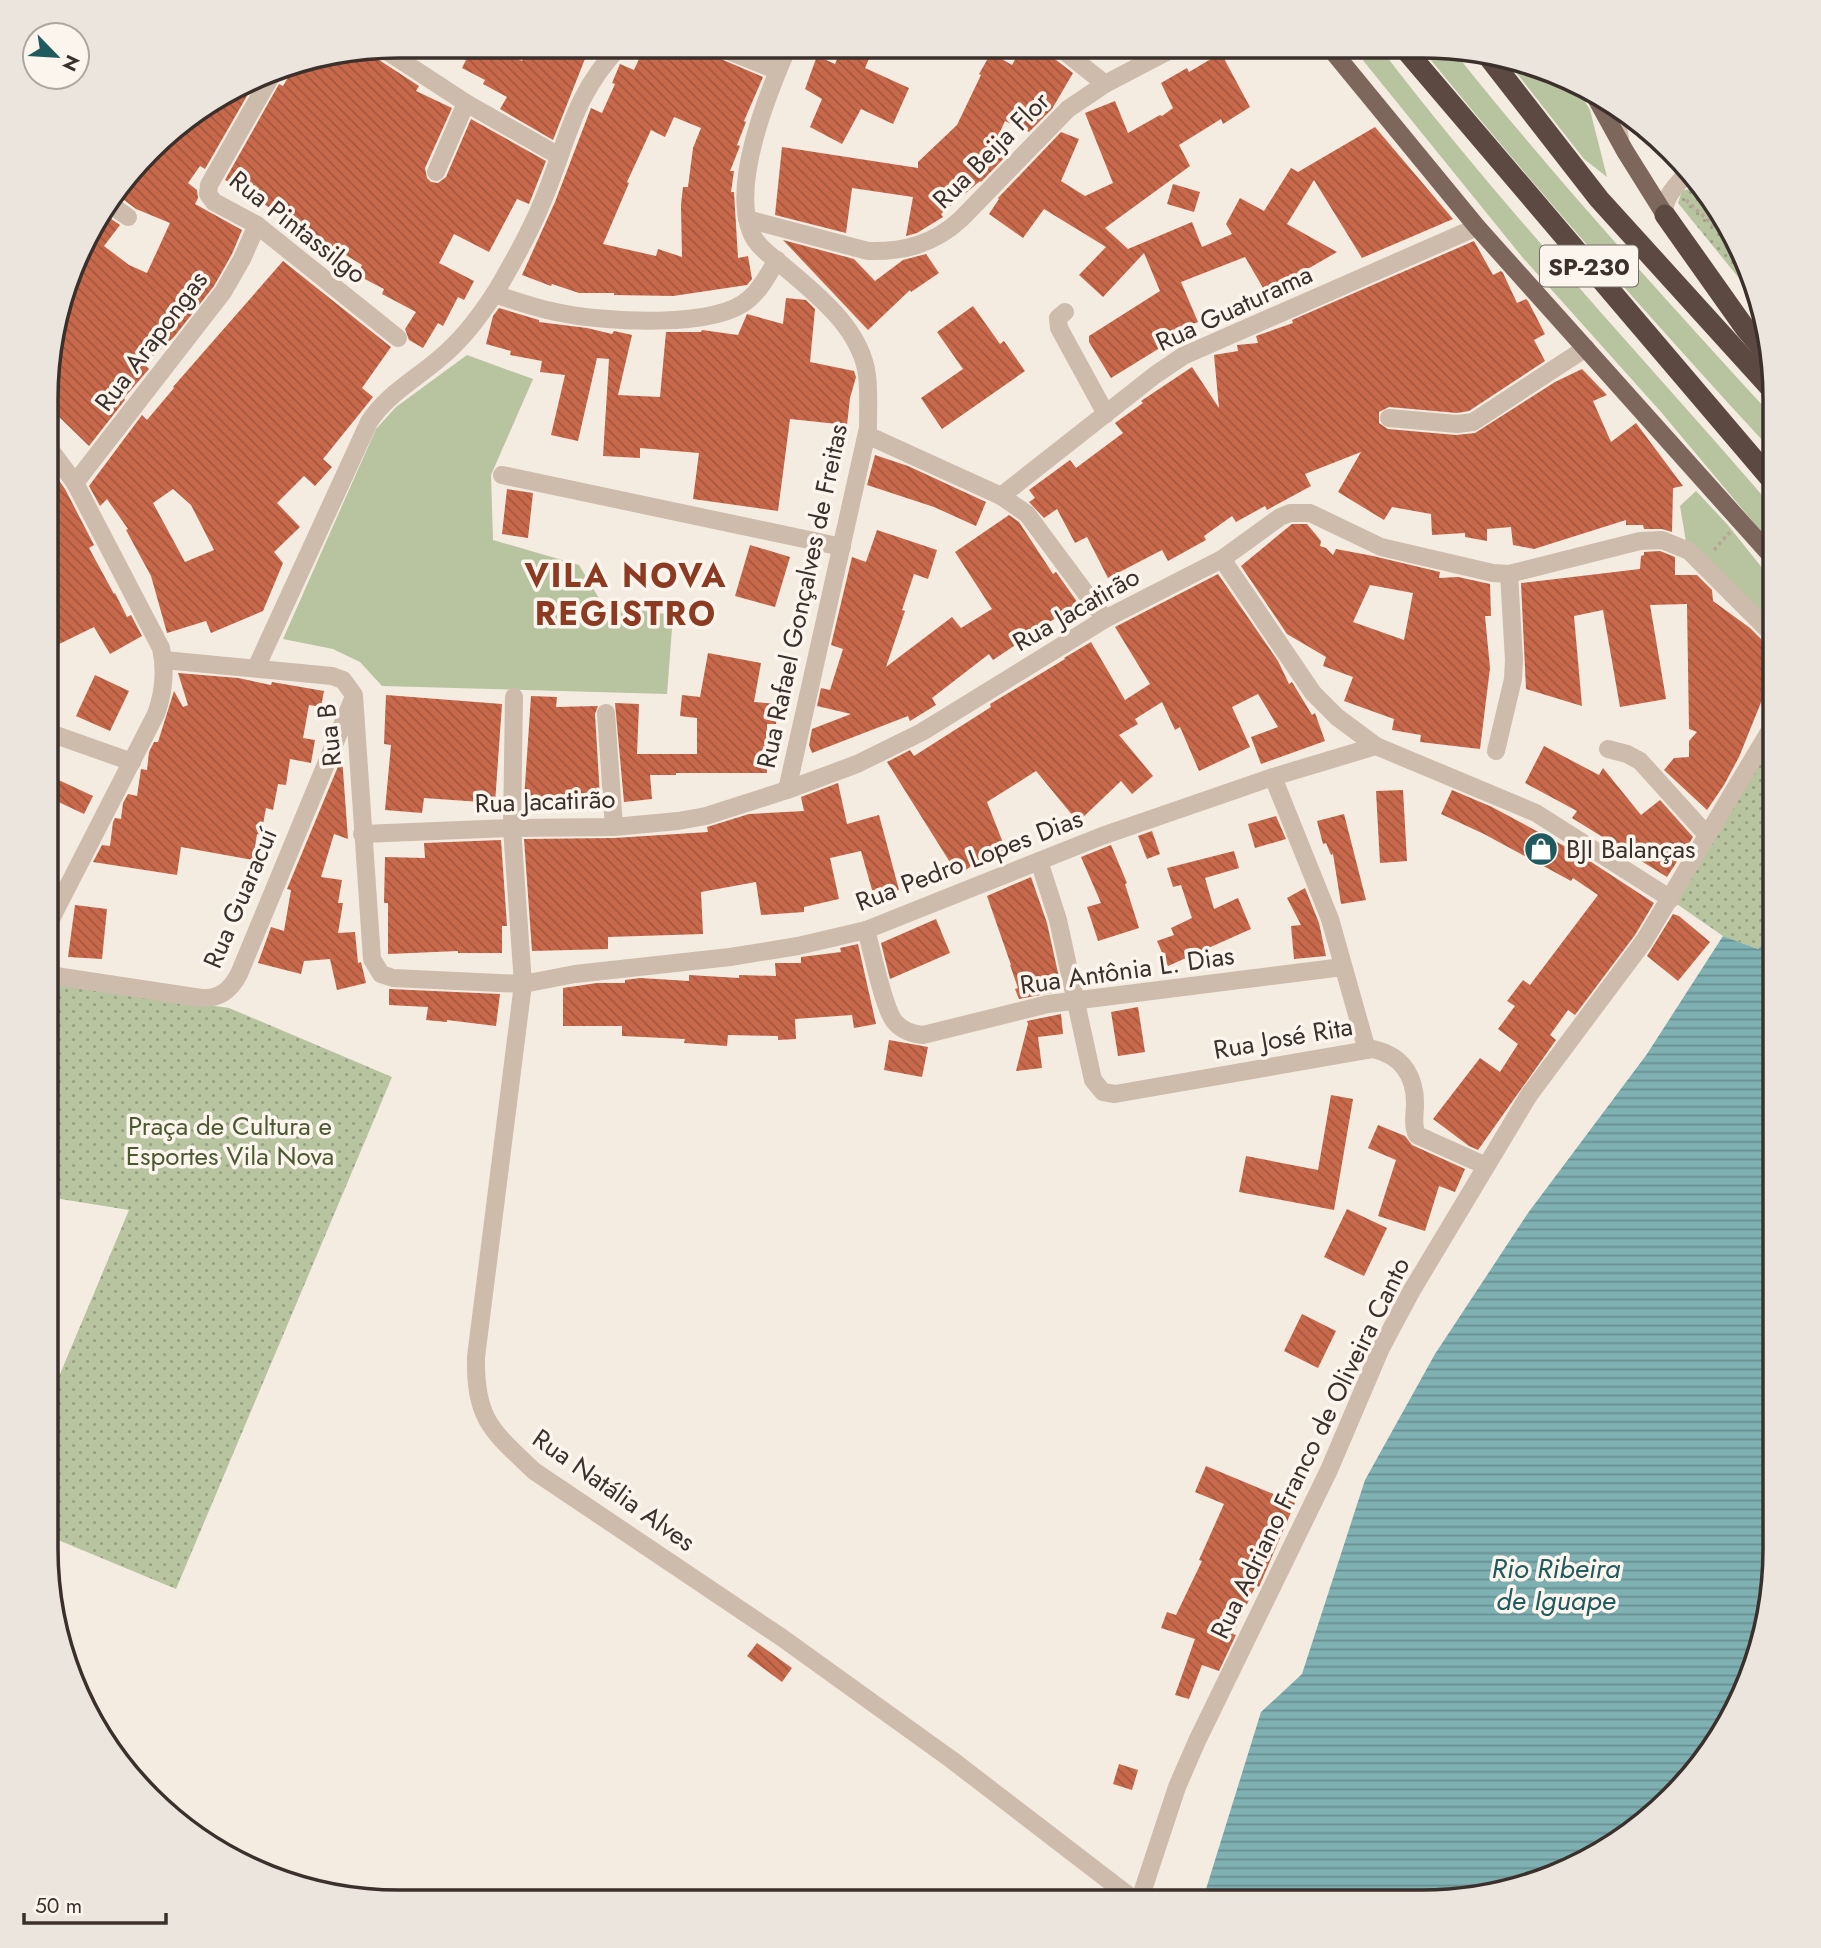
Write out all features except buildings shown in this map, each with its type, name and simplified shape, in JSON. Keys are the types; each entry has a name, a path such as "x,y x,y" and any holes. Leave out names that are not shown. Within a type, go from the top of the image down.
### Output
{"highway":[{"name":"SP-230","path":"1413,58 1763,470"},
{"name":"SP-230","path":"1496,66 1600,199 1763,380"},
{"path":"1665,215 1759,344"}],"main road":[{"path":"1338,58 1477,227 1763,546"},
{"path":"1602,108 1665,215"}],"street":[{"path":"397,58 466,103 559,156"},
{"path":"256,667 369,422 383,404 451,349 494,293 543,201 583,93 609,58"},
{"path":"746,58 778,71"},
{"name":"Rua Rafael Gonçalves de Freitas","path":"783,58 757,131 746,179 745,209 751,235 835,313 858,346 867,373 867,435 787,790"},
{"path":"1073,58 1105,84"},
{"name":"Rua Beija Flor","path":"747,219 868,251 920,245 949,231 1054,121 1083,97 1155,58"},
{"name":"Rua Pintassilgo","path":"266,85 208,190 214,202 257,225 398,338"},
{"path":"436,172 466,103"},
{"path":"1617,119 1625,151"},
{"path":"1665,215 1668,197 1684,181"},
{"path":"116,208 128,216"},
{"name":"Rua Arapongas","path":"75,483 223,292 257,225"},
{"name":"Rua Guaturama","path":"1001,496 1183,356 1477,227"},
{"path":"494,293 564,314 623,320 713,315 733,310 749,299 777,260"},
{"path":"1065,312 1058,318 1059,328 1106,414"},
{"path":"1389,418 1457,425 1473,422 1586,348"},
{"path":"867,435 1001,496 1027,514 1105,619"},
{"path":"58,461 75,483 161,648 164,660 164,683 159,704 58,906"},
{"path":"502,475 842,547"},
{"name":"Rua Jacatirão","path":"362,834 614,827 678,821 706,816 787,790 857,764 922,732 1105,619 1222,559 1280,517 1301,512 1321,518 1381,547 1493,573 1509,574 1662,540 1682,547 1702,563 1763,625"},
{"path":"1222,559 1313,693 1337,718 1376,746 1536,813 1671,899"},
{"path":"1496,751 1513,679 1509,574"},
{"name":"Rua B","path":"164,660 256,667 332,676 343,680 354,695 362,834"},
{"name":"Rua Guaracuí","path":"58,976 201,999 219,996 232,987 354,695"},
{"name":"Rua Natália Alves","path":"514,697 512,828 523,984 476,1357 476,1388 483,1415 504,1442 534,1471 781,1637 952,1760 1122,1890"},
{"path":"606,713 614,827"},
{"path":"58,736 132,762"},
{"name":"Rua Adriano Franco de Oliveira Canto","path":"1142,1890 1177,1787 1197,1741 1329,1470 1381,1348 1412,1290 1529,1095 1644,941 1671,899 1763,742"},
{"name":"Rua Pedro Lopes Dias","path":"362,834 372,959 377,970 393,978 523,984 575,974 743,955 798,946 866,930 1102,836 1272,777 1376,746"},
{"path":"1608,750 1627,754 1640,761 1707,835"},
{"path":"1272,777 1326,908 1367,1049"},
{"path":"1039,861 1058,920 1077,1000"},
{"name":"Rua Antônia L. Dias","path":"866,930 891,1015 895,1023 913,1034 935,1034 1048,1004 1343,967"},
{"name":"Rua José Rita","path":"1077,1000 1093,1080 1103,1092 1115,1094 1367,1049 1380,1051 1391,1056 1409,1072 1415,1091 1414,1131 1417,1135 1486,1166"}],"path":[{"path":"1702,563 1741,520"}],"green space":[{"path":"1361,58 1388,58 1524,225 1763,496 1763,534 1661,412 1523,258"},
{"path":"1429,58 1461,60 1570,190 1763,406 1763,441 1684,355 1507,152"},
{"path":"1515,70 1583,98 1590,110 1607,177 1584,159"},
{"path":"1691,188 1706,209 1728,248 1743,282 1678,203 1682,191"},
{"path":"467,355 533,379 491,475 493,540 579,565 603,605 673,615 667,694 382,686 360,662 333,649 283,639 376,429 396,407"},
{"path":"1696,491 1763,569 1763,616 1686,542 1680,506"},
{"path":"1763,743 1763,943 1758,949 1723,936 1671,900"},
{"name":"Praça de Cultura e Esportes Vila Nova","path":"58,982 229,1008 392,1077 176,1589 58,1540 58,1379 129,1210 58,1199"}],"water":[{"name":"Rio Ribeira de Iguape","path":"1723,936 1758,949 1763,943 1763,1571 1752,1637 1737,1680 1718,1720 1679,1774 1630,1820 1593,1845 1532,1872 1489,1884 1444,1890 1206,1890 1261,1712 1302,1674 1365,1480 1435,1354 1528,1213 1647,1054"}],"place":[{"name":"BJI Balanças","path":"1541,849"}],"district":[{"name":"VILA NOVA REGISTRO","path":"626,594"}]}
